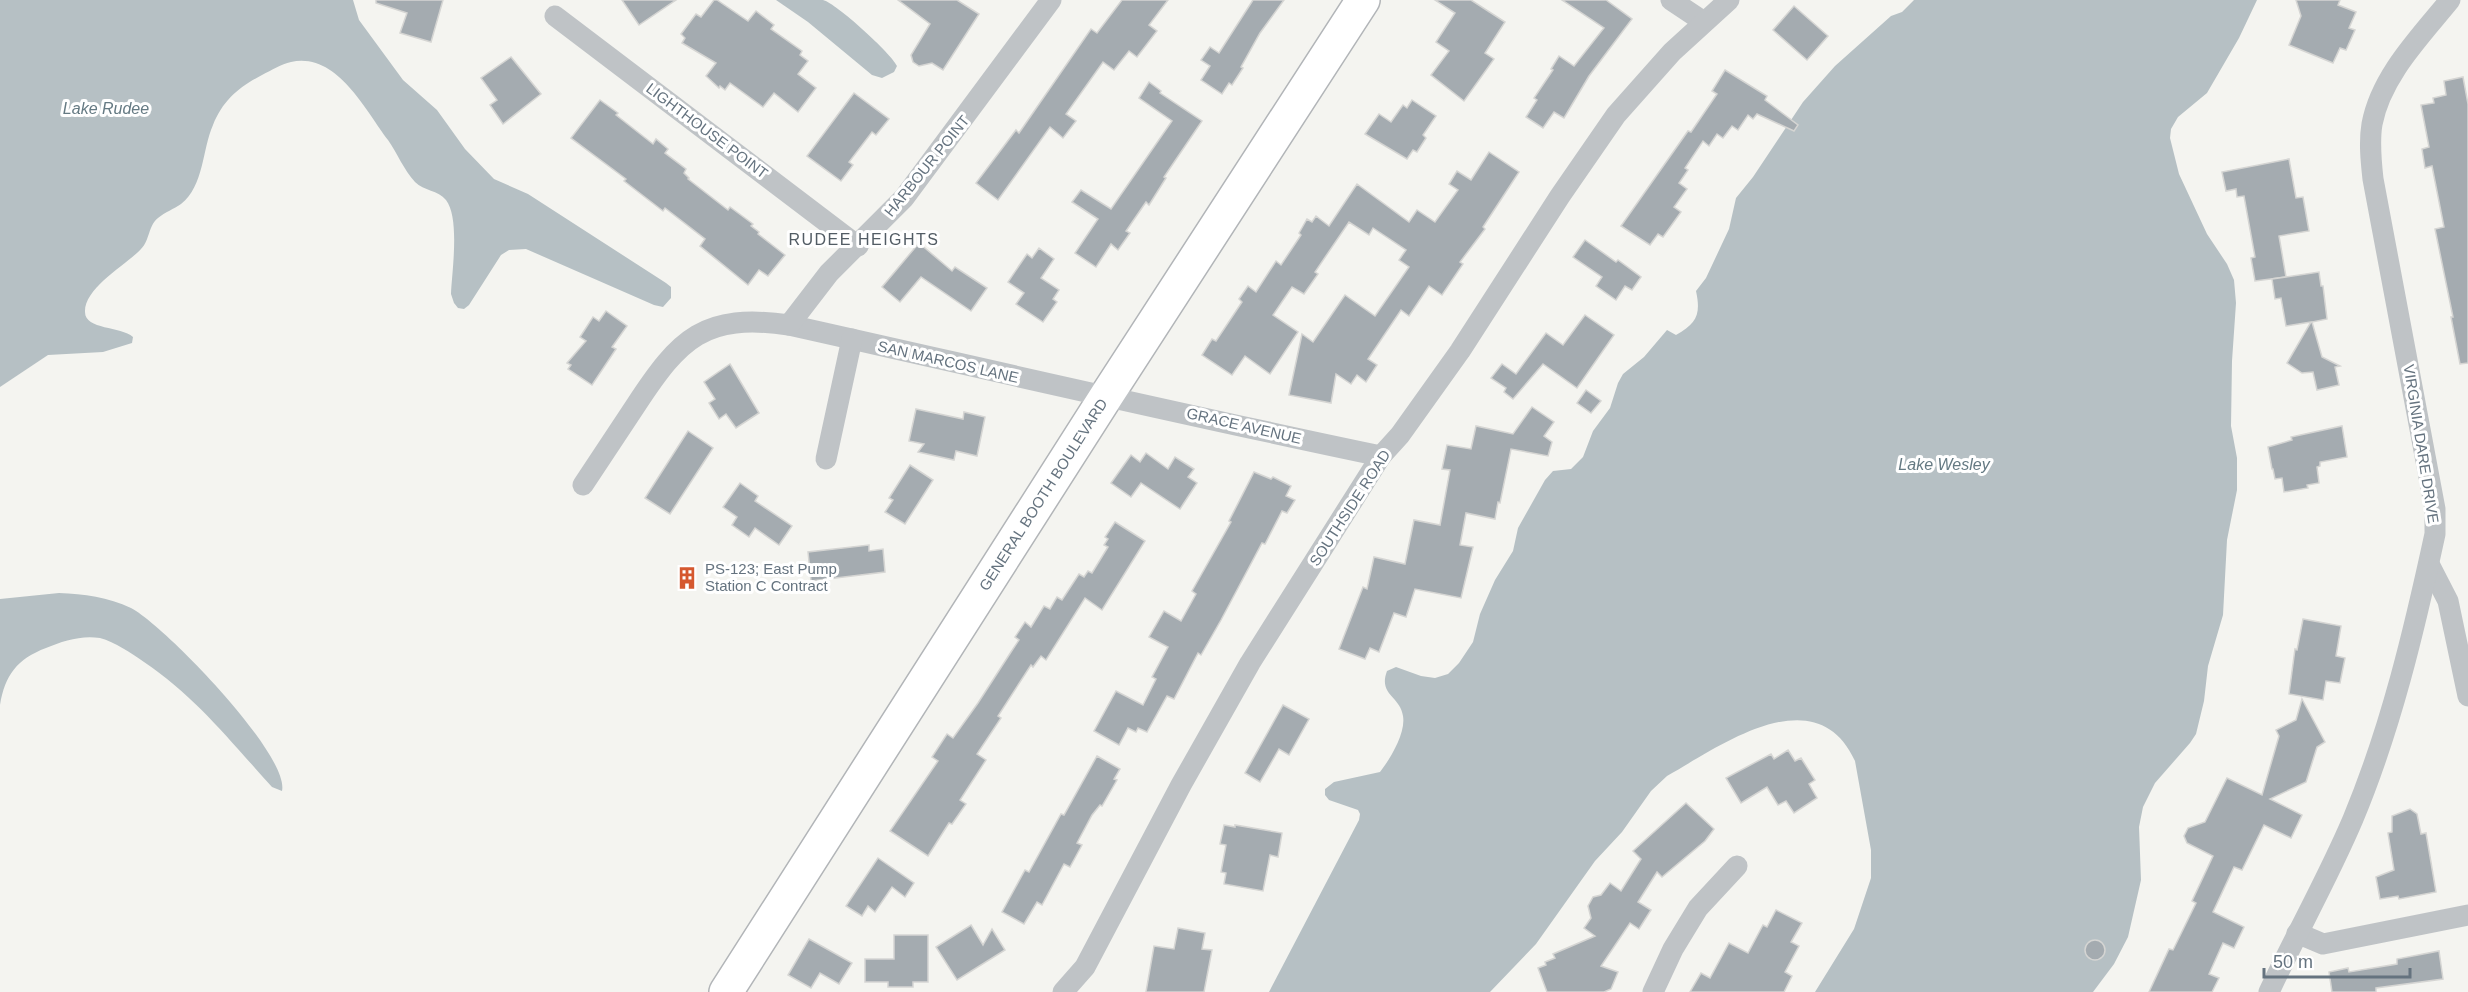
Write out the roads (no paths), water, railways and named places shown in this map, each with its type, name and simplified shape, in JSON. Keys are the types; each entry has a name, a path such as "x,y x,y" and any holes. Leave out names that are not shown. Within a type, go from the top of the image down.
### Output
{"highway":[{"name":"GENERAL BOOTH BOULEVARD","path":"726,992 1107,395 1363,0"}],"street":[{"name":"HARBOUR POINT","path":"789,325 813,292 904,198 1052,0"},
{"path":"1671,0 1704,22"},
{"name":"SOUTHSIDE ROAD","path":"1063,992 1085,967 1181,785 1250,663 1381,456 1400,435 1460,351 1602,134 1644,81 1729,0"},
{"name":"VIRGINIA DARE DRIVE","path":"2269,992 2353,820 2380,747 2395,702 2435,534 2435,509 2373,179 2371,142 2372,125 2379,99 2395,70 2450,0"},
{"name":"LIGHTHOUSE POINT","path":"555,16 858,246"},
{"path":"583,485 662,366 682,346 702,333 731,324 769,322 789,325"},
{"name":"SAN MARCOS LANE","path":"789,325 1041,384 1107,395"},
{"path":"826,459 852,339"},
{"name":"GRACE AVENUE","path":"1107,395 1381,456"},
{"path":"2429,564 2448,602 2468,696"},
{"path":"1653,992 1673,949 1698,908 1737,866"},
{"path":"2297,933 2323,944 2468,915"}],"water":[{"name":"Lake Rudee","path":"0,0 353,0 359,20 403,80 437,110 465,149 494,179 528,194 666,283 671,287 671,298 663,307 654,305 526,249 509,250 501,255 469,305 464,309 458,308 451,294 454,232 453,219 446,200 415,182 359,100 336,74 307,61 291,62 254,80 227,101 217,116 209,135 198,178 189,196 155,221 141,249 91,294 85,312 87,318 97,325 133,337 132,343 103,352 48,355 0,387"},
{"path":"776,0 823,0 830,3 885,51 897,66 894,72 882,78 872,75 808,22"},
{"name":"Lake Wesley","path":"1914,0 2257,0 2239,38 2207,93 2178,117 2171,129 2170,138 2179,174 2207,234 2227,264 2234,280 2236,303 2231,426 2237,458 2237,490 2227,540 2223,615 2208,666 2204,701 2196,734 2155,783 2143,807 2139,827 2141,880 2128,937 2114,964 2093,992 1815,992 1854,929 1871,878 1871,850 1855,761 1838,736 1816,723 1792,720 1766,725 1739,736 1667,776 1651,791 1622,832 1595,861 1536,944 1490,992 1269,992 1359,820 1358,810 1329,800 1325,795 1325,789 1334,782 1380,772 1400,738 1403,716 1398,704 1387,691 1385,679 1387,671 1396,667 1421,676 1435,678 1448,674 1459,663 1473,642 1480,614 1495,580 1513,551 1518,528 1545,480 1553,471 1571,469 1583,457 1593,431 1610,408 1623,374 1644,357 1667,330 1676,335 1689,326 1696,317 1698,306 1696,291 1706,278 1729,229 1736,198 1753,177 1803,102 1835,66 1891,16 1902,12"},
{"path":"59,593 96,597 122,604 147,619 170,639 222,692 246,722 279,773 282,791 272,787 212,720 180,690 134,655 100,638 86,637 66,641 27,657 9,677 0,705 0,599"}],"place":[{"name":"PS-123; East Pump Station C Contract","path":"687,578"}],"district":[{"name":"RUDEE HEIGHTS","path":"864,239"}]}
